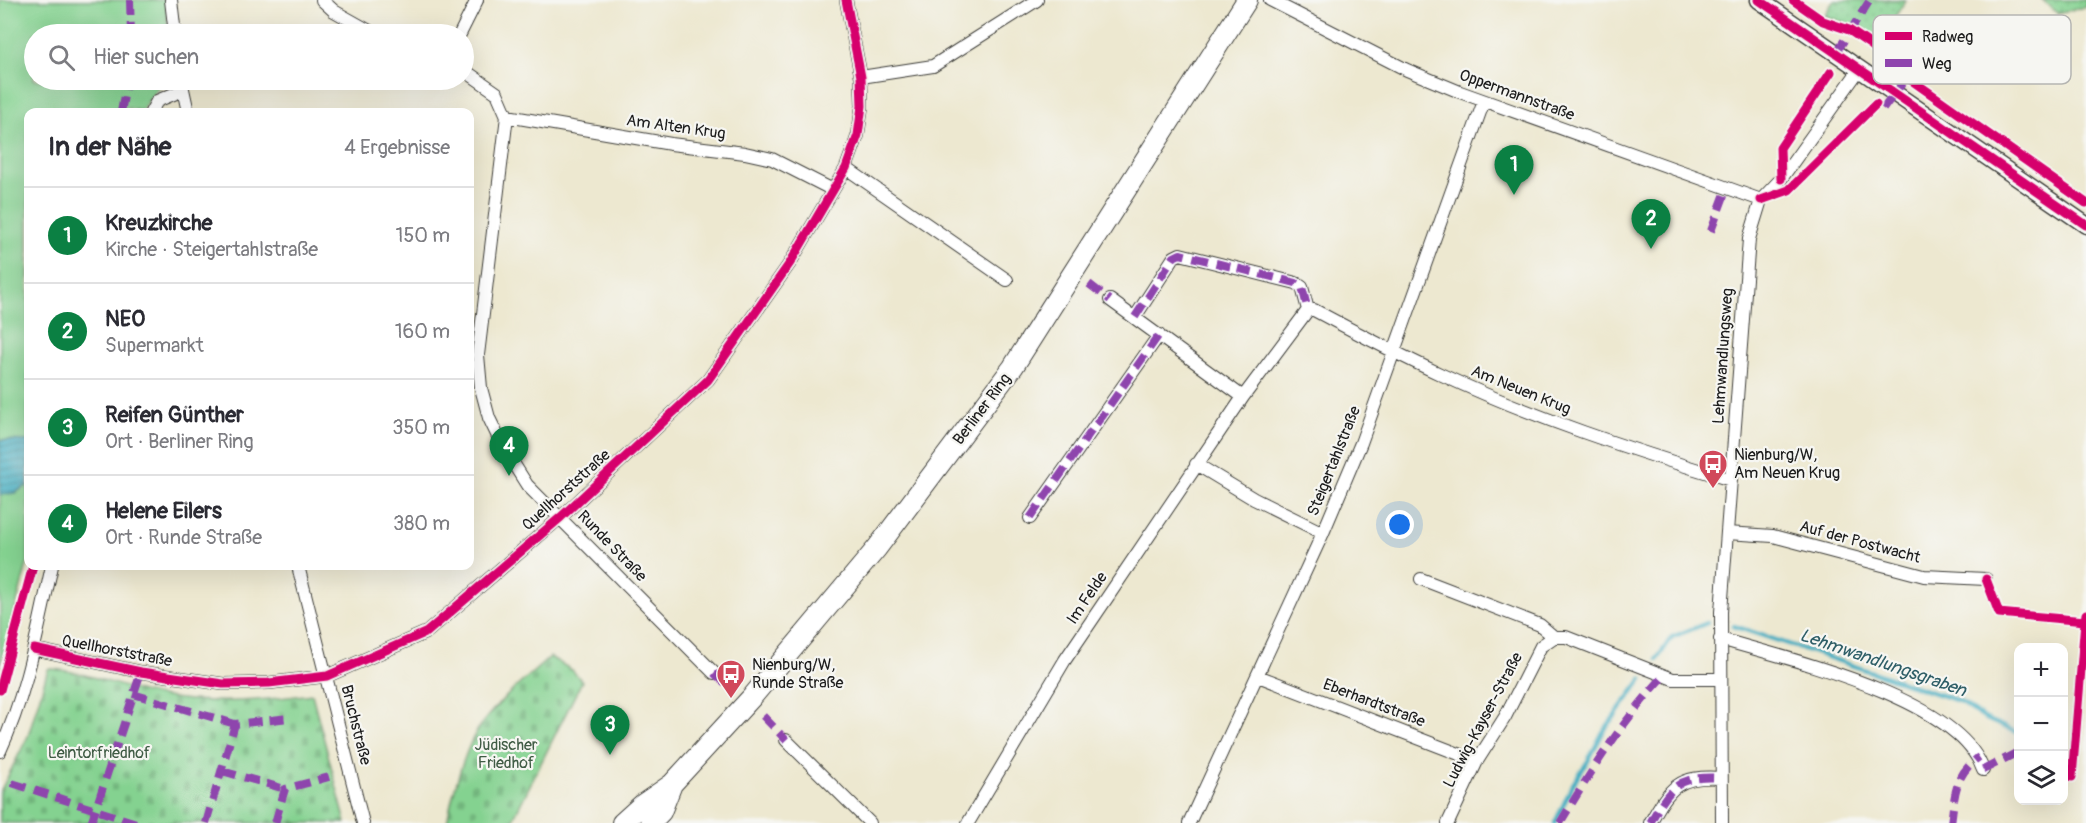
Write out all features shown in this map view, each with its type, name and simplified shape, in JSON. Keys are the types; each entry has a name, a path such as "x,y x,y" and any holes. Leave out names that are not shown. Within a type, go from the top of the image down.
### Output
{"main road":[{"name":"Berliner Ring","path":"622,823 643,804 672,784 752,697 877,548 1013,367 1247,0"},
{"name":"Berliner Ring","path":"650,823 661,812 672,784"}],"street":[{"path":"171,0 175,24"},
{"path":"322,0 334,11 357,24"},
{"path":"465,24 477,0"},
{"name":"Quellhorststraße","path":"34,649 141,672 223,684 269,683 327,676 427,632 561,517 708,380 790,263 846,168 858,135 862,106 861,78 846,0"},
{"path":"861,78 933,66 1036,0"},
{"name":"Oppermannstraße","path":"1270,0 1407,70 1484,101 1761,200"},
{"path":"1759,0 1873,80"},
{"name":"Lehmwandlungsweg","path":"1722,823 1720,639 1749,239 1761,200 1781,179 1859,70"},
{"path":"474,77 497,93 507,116"},
{"path":"1880,84 2086,225"},
{"path":"153,108 157,100 174,90"},
{"path":"183,90 187,108"},
{"name":"Steigertahlstraße","path":"1189,823 1323,533 1361,443 1484,101"},
{"name":"Am Alten Krug","path":"507,116 671,144 746,153 772,159 833,190"},
{"name":"Runde Straße","path":"507,116 477,355 481,388 489,418 503,447 528,485 714,673"},
{"path":"846,168 1007,280"},
{"path":"1110,300 1243,397 1308,310 1302,287 1296,283 1180,254 1174,257 1135,317"},
{"name":"Am Neuen Krug","path":"1308,310 1314,310 1394,352 1534,414 1630,449 1731,480"},
{"path":"1030,518 1159,335"},
{"name":"Im Felde","path":"968,823 1065,660 1243,397"},
{"path":"1196,464 1254,499 1323,533"},
{"name":"Auf der Postwacht","path":"1727,532 1773,536 1924,576 1986,579"},
{"path":"0,751 13,724 34,649 51,570"},
{"name":"Bruchstraße","path":"299,570 363,823"},
{"path":"1421,579 1540,626 1554,637 1566,637 1673,679 1720,679"},
{"name":"Ludwig-Kayser-Straße","path":"1448,823 1477,761 1505,717 1541,646 1554,637"},
{"path":"1720,639 1851,680 1922,708 1956,733 1979,758 1983,770"},
{"name":"Eberhardtstraße","path":"1258,676 1477,761"},
{"path":"786,740 870,823"},
{"path":"1650,823 1665,796 1677,784 1698,776 1721,778"}],"green space":[{"path":"0,0 165,0 168,24 24,24 24,90 157,90 143,108 24,108 26,570 0,667"},
{"path":"1834,0 1906,0 1896,15 1873,15 1873,43 1843,22 1824,16"},
{"path":"2042,0 2086,0 2086,7 2057,13"},
{"name":"Jüdischer Friedhof","path":"550,657 572,670 582,681 511,823 447,823 458,778 475,734 500,703"},
{"name":"Leintorfriedhof","path":"48,669 75,672 147,693 179,699 236,701 312,694 346,823 0,823 0,792 28,736"}],"water":[{"path":"0,440 24,441 24,487 15,493 0,495"}],"waterway":[{"name":"Lehmwandlungsgraben","path":"1657,659 1672,637 1707,623"},
{"name":"Lehmwandlungsgraben","path":"1734,626 1959,701 1984,718 2014,731"},
{"name":"Lehmwandlungsgraben","path":"1555,823 1573,784 1603,732 1642,679"}],"marked path":[{"path":"130,0 131,24"},
{"path":"1836,53 1870,0"},
{"path":"1883,109 1902,84"},
{"path":"122,108 125,90"},
{"path":"1711,231 1727,188"},
{"path":"1135,317 1174,257 1180,254 1296,283 1302,287 1308,310"},
{"path":"1089,284 1110,300"},
{"path":"1030,518 1159,335"},
{"path":"91,823 141,672"},
{"path":"714,673 734,691"},
{"path":"1560,823 1608,746 1664,676"},
{"path":"133,694 235,724"},
{"path":"763,716 786,740"},
{"path":"206,823 235,724 290,718"},
{"path":"1983,770 2014,754"},
{"path":"1951,823 1960,778 1979,757"},
{"path":"222,771 285,789"},
{"path":"275,823 285,789 329,777"},
{"path":"1650,823 1663,800 1677,786 1695,779 1721,778"},
{"path":"12,783 136,823"}],"cycle path":[{"path":"34,649 141,672 223,684 269,683 327,676 427,632 561,517 708,380 790,263 846,168 858,135 862,106 861,77 846,0"},
{"path":"1759,0 1873,78"},
{"path":"1793,0 1823,21 1849,30 1873,47"},
{"path":"1781,179 1780,148 1831,72"},
{"path":"1881,84 2086,225"},
{"path":"1917,84 2086,203"},
{"path":"1761,200 1789,190 1876,104"},
{"path":"0,690 32,570"},
{"path":"1986,579 1999,613 2085,621 2086,614"},
{"path":"2072,777 2085,621"}],"place":[{"name":"Kreuzkirche","path":"1514,195"},
{"name":"NEO","path":"1651,249"},
{"name":"Helene Eilers","path":"509,476"},
{"name":"Nienburg/W, Am Neuen Krug","path":"1713,490"},
{"name":"Nienburg/W, Runde Straße","path":"731,700"},
{"name":"Reifen Günther","path":"610,755"}]}
